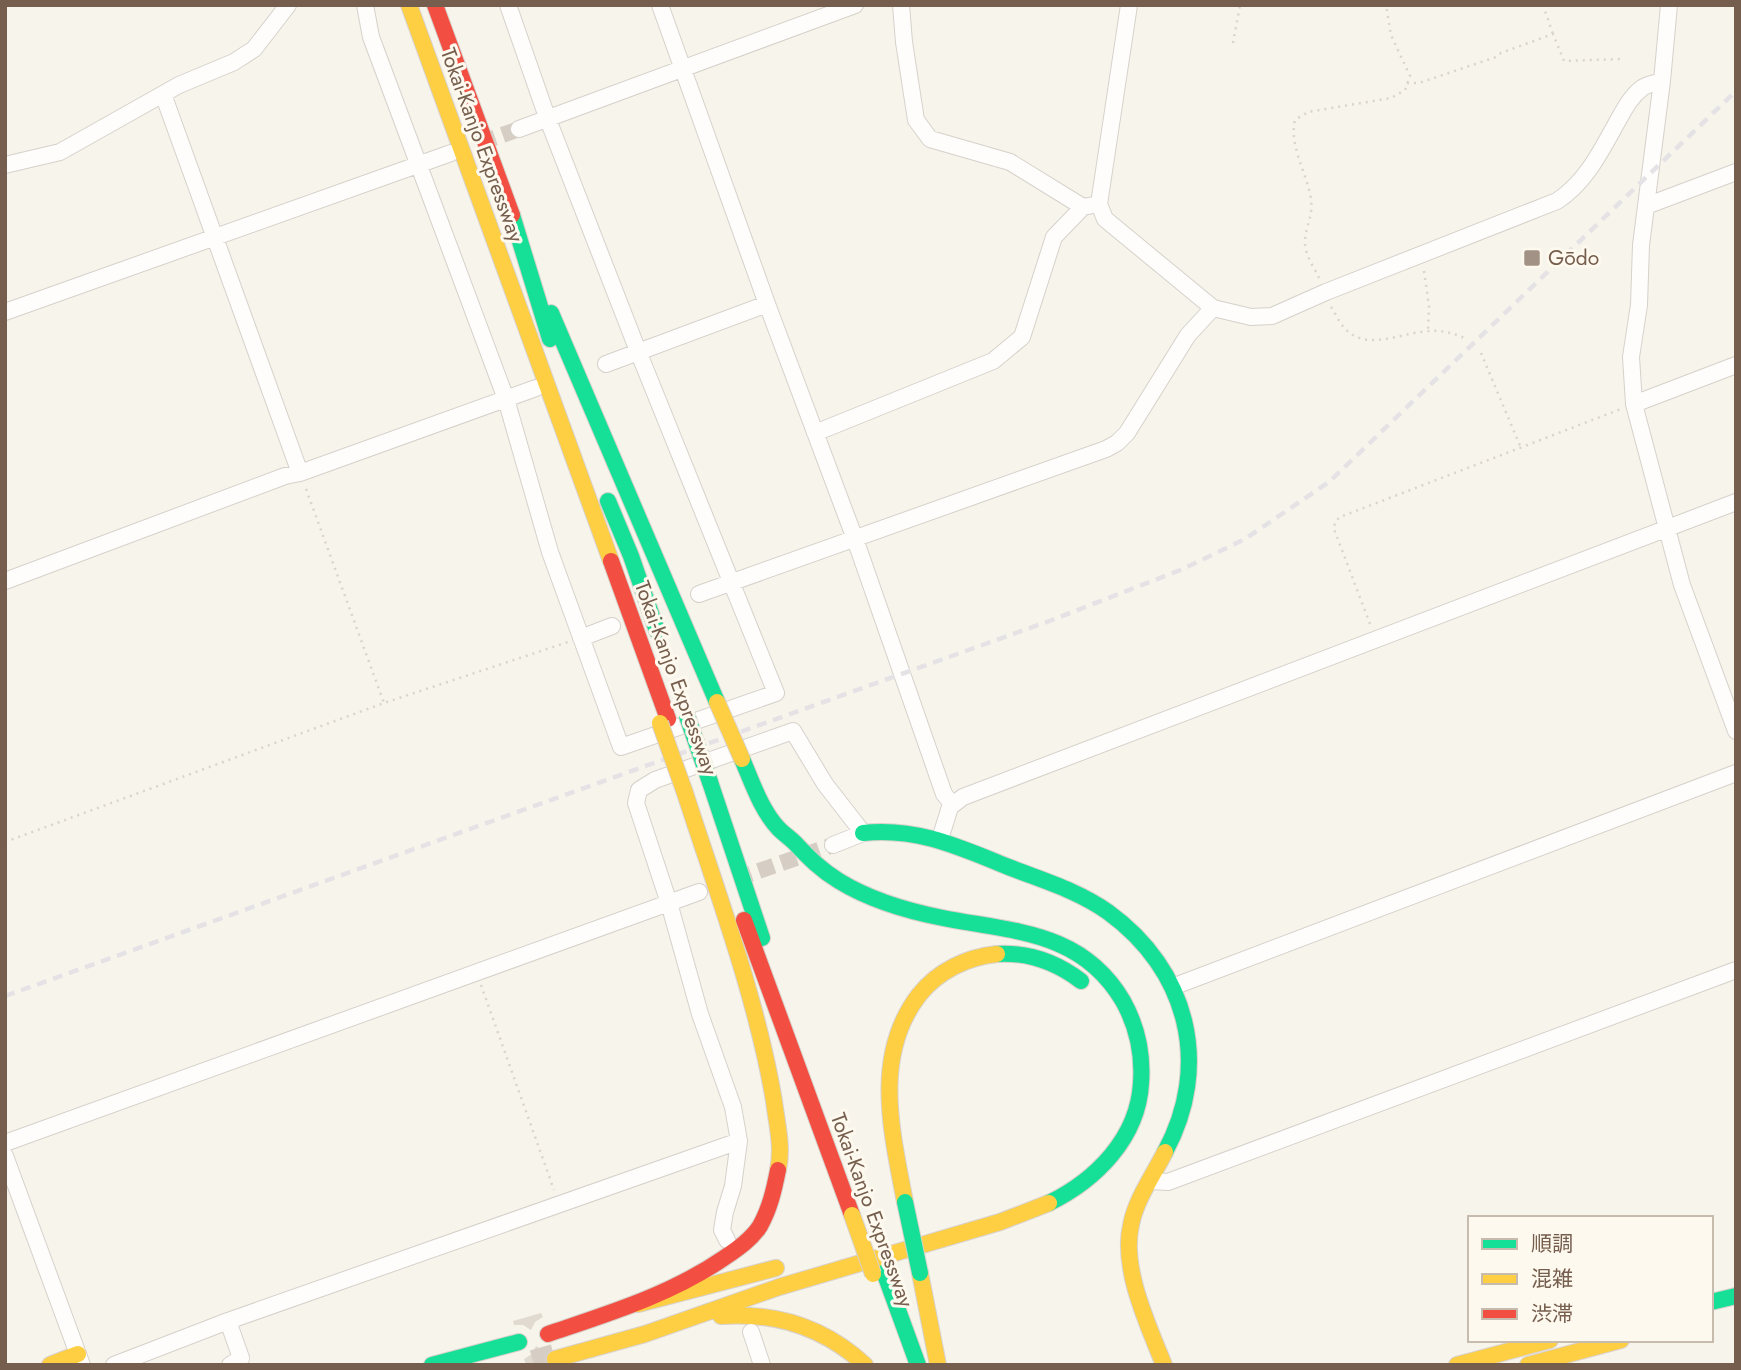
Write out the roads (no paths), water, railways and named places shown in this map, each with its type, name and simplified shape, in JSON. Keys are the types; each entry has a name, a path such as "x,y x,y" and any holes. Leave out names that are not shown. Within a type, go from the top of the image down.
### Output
{"main road":[{"name":"Tokai-Kanjo Expressway","path":"409,5 689,789 857,1213"},
{"name":"Tokai-Kanjo Expressway","path":"435,5 523,245 550,340 571,400"},
{"path":"523,245 595,421 754,787 779,828 809,860 841,882 883,902 955,920 1020,930 1071,949 1092,962 1108,978 1131,1016 1138,1037 1142,1081 1138,1106 1130,1128 1116,1150 1090,1177 1058,1198 1009,1219 794,1282 645,1334"},
{"name":"Tokai-Kanjo Expressway","path":"587,449 631,556 661,642"},
{"name":"Tokai-Kanjo Expressway","path":"685,709 878,1272 906,1365"},
{"path":"638,1304 669,1291 719,1263 759,1228 772,1200 782,1153 767,1062 689,789"},
{"path":"863,833 881,831 921,834 940,839 1078,894 1111,915 1141,940 1175,986 1192,1047 1191,1074 1183,1115 1170,1149 1151,1181 1130,1228 1131,1268 1164,1365"},
{"path":"938,1365 892,1123 890,1062 904,1016 916,997 949,968 992,954 1014,953 1035,957 1073,974 1090,988"},
{"path":"841,1250 931,1224"},
{"path":"548,1334 638,1304 789,1265"},
{"name":"Tokai-Kanjo Expressway","path":"878,1272 918,1365"},
{"path":"1713,1302 1736,1296"},
{"path":"555,1359 709,1318 737,1314 789,1321 814,1330 841,1344 865,1365"},
{"path":"432,1365 519,1342"},
{"path":"1457,1365 1542,1342"},
{"path":"1528,1365 1579,1358 1616,1342"},
{"path":"50,1365 80,1359"}],"street":[{"path":"5,164 60,152 179,85 234,62 254,49 288,5"},
{"path":"365,5 371,37 506,399 550,552 621,747 776,693 638,351 547,117 508,5"},
{"path":"660,5 855,539 944,794 952,804"},
{"path":"519,129 855,5"},
{"path":"901,5 916,120 930,139 1010,162 1091,205 1213,307 1251,317 1272,316 1557,201 1572,191 1601,151 1626,107 1642,88 1662,80"},
{"path":"815,433 993,361 1023,337 1054,237 1091,205 1129,5"},
{"path":"1669,5 1641,245 1639,305 1631,357 1634,404 1682,585 1736,732"},
{"path":"163,94 300,473"},
{"path":"5,312 451,153"},
{"path":"1646,206 1736,172"},
{"path":"606,364 767,304"},
{"path":"699,594 1117,443 1127,433 1188,335 1213,307"},
{"path":"1634,404 1736,365"},
{"path":"5,581 285,476 300,473 536,388"},
{"path":"940,839 952,804 963,797 1736,502"},
{"path":"581,638 612,626"},
{"path":"727,1240 722,1230 723,1221 733,1186 739,1141 733,1107 700,1014 669,903 636,803 639,790 667,776 793,731 825,784 863,833 833,845"},
{"path":"1175,986 1736,773"},
{"path":"5,1143 699,892"},
{"path":"1151,1181 1168,1182 1736,970"},
{"path":"114,1365 228,1321 739,1141"},
{"path":"5,1156 80,1359"},
{"path":"228,1321 239,1363"},
{"path":"751,1332 762,1365"}],"tunnel":[{"path":"480,143 519,129"},
{"path":"736,879 833,845"},
{"path":"534,1365 555,1359"}],"railway":[{"path":"5,996 1052,620 1183,569 1245,539 1329,482 1736,91"}],"place":[{"name":"Gōdo","path":"1532,258"}]}
